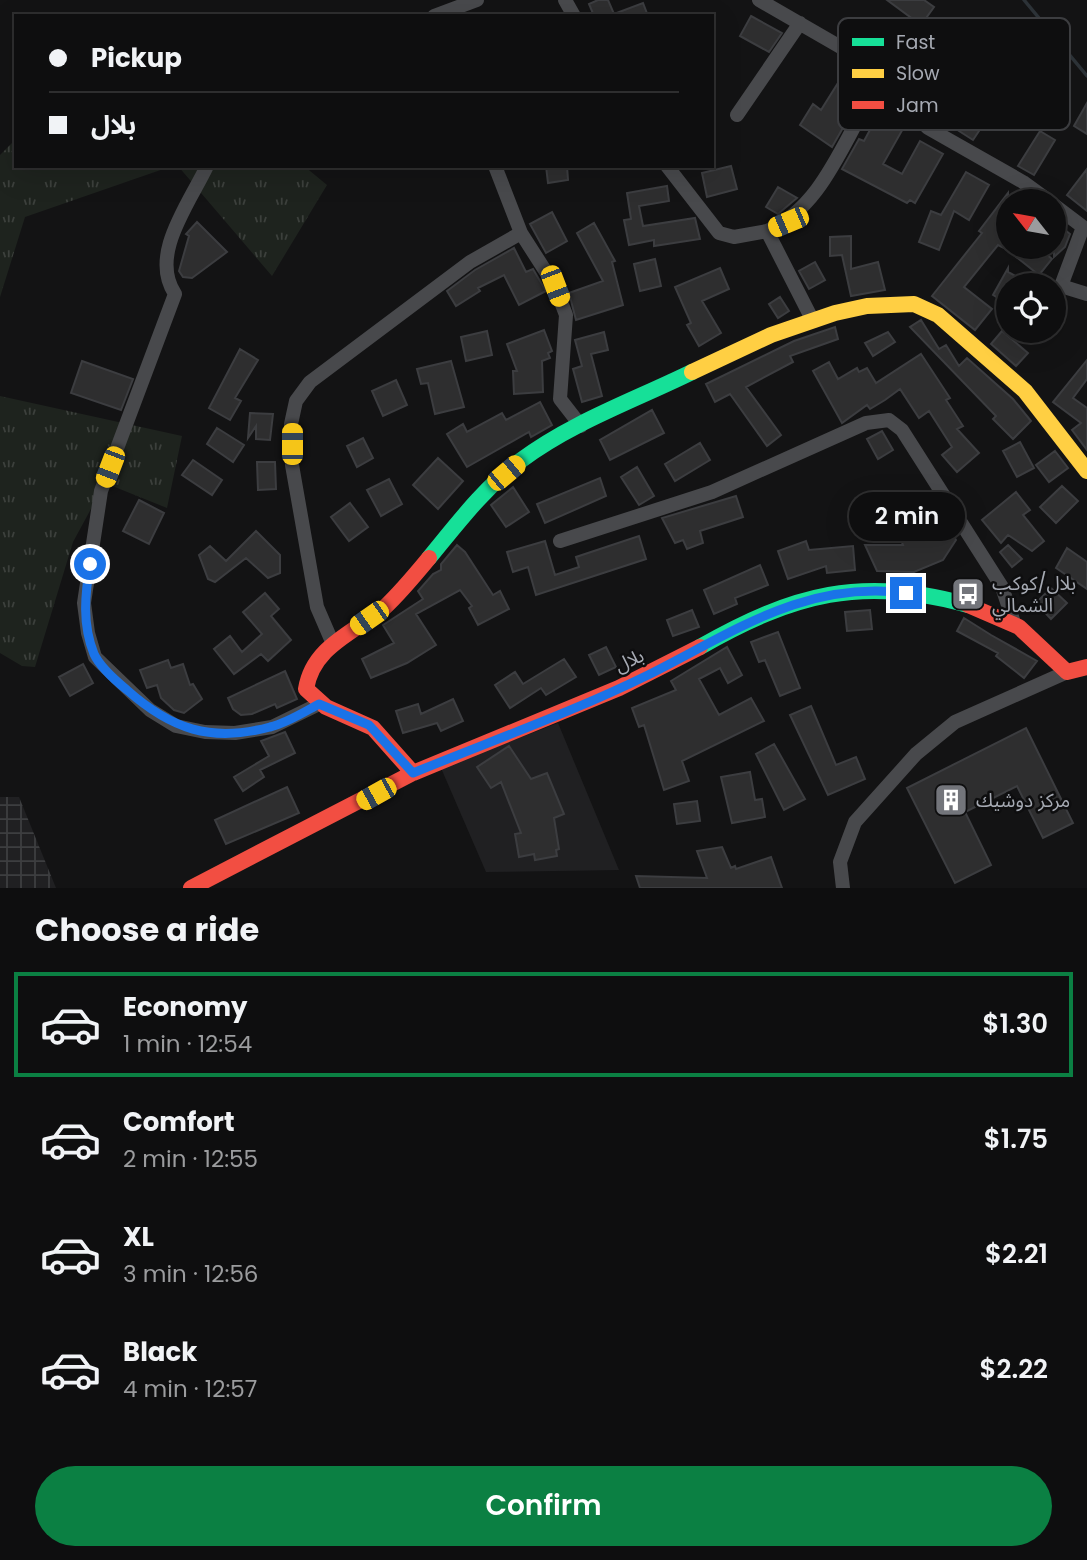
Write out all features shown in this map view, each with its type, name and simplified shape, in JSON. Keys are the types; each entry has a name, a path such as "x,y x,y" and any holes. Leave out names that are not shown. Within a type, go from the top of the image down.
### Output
{"street":[{"path":"439,14 477,0"},
{"path":"759,0 838,45"},
{"path":"737,115 800,23"},
{"path":"669,168 719,233 733,237 766,231 788,222 810,202 852,130"},
{"path":"932,130 1033,189"},
{"path":"206,168 165,253 167,282 175,294 101,491 84,603 88,633 95,657 150,710 176,726 205,732 235,733 272,727 319,704"},
{"path":"496,168 521,233 555,286 566,315 560,399 581,426"},
{"path":"1066,214 1083,227 1061,286 1087,294"},
{"path":"766,231 813,321"},
{"path":"333,644 317,607 292,465 291,424 296,401 310,382 449,277 521,233"},
{"path":"413,773 369,725 319,704 306,689 310,668 333,644 386,606 475,499 521,461 581,426 757,342 863,306 901,301 922,304 1025,391 1087,471"},
{"path":"560,541 712,492 866,423 889,421 902,430 1002,587 1014,623"},
{"name":"بلال","path":"191,888 249,863 413,773 649,675 776,609 838,592 881,590 931,597 972,607 1014,623 1067,672"},
{"path":"843,888 840,862 855,822 916,754 955,722 1067,672 1087,667"}],"shaded area":[{"path":"558,723 619,870 486,872 441,768"},
{"path":"0,797 19,797 56,888 0,888"}],"green space":[{"path":"14,141 14,168 166,168 25,217 0,297 0,155"},
{"path":"180,168 306,168 327,185 272,276"},
{"path":"0,396 182,436 167,508 105,483 73,542 35,667 22,666 0,653"}],"building":[{"path":"608,0 614,14 593,14 589,4"},
{"path":"887,0 924,0 934,7 926,18 911,18"},
{"path":"643,3 647,14 614,14"},
{"path":"751,16 782,33 769,52 740,36"},
{"path":"838,83 838,130 842,130 832,147 800,125 813,104 821,110"},
{"path":"1087,103 1087,134 1074,126"},
{"path":"870,130 902,130 883,164 902,174 920,141 943,154 915,203 910,200 907,203 842,169 859,139 864,141"},
{"path":"957,130 980,130 973,140"},
{"path":"1040,131 1055,140 1034,175 1018,166"},
{"path":"731,166 737,189 707,197 702,173"},
{"path":"546,168 567,168 568,180 548,183"},
{"path":"1087,169 1087,211 1067,195"},
{"path":"966,172 989,185 969,220 954,211 939,250 919,242 931,211 941,215"},
{"path":"667,186 669,201 639,206 643,226 695,218 700,239 654,246 654,240 629,245 624,220 631,219 627,193"},
{"path":"778,187 797,198 778,214 766,207"},
{"path":"996,209 996,247 964,287 992,309 975,330 932,296 982,233 979,231"},
{"path":"552,212 567,241 546,253 530,224"},
{"path":"197,222 227,252 192,278 183,277 179,271 189,236 186,234"},
{"path":"594,223 615,261 612,262 623,305 576,320 569,293 603,281 577,233"},
{"path":"851,236 851,269 878,262 885,290 851,296 842,255 830,256 830,237"},
{"path":"514,248 526,272 533,269 546,291 519,305 504,275 478,288 480,291 456,306 447,291 475,270"},
{"path":"655,259 661,286 640,291 634,264"},
{"path":"1019,259 1052,259 1041,273 1036,273"},
{"path":"815,262 825,280 809,289 799,271"},
{"path":"720,268 729,289 702,301 721,333 699,346 687,325 691,323 675,287"},
{"path":"780,297 789,311 778,318 769,304"},
{"path":"921,320 939,349 946,345 959,366 967,358 1013,399 1031,421 1013,439 993,419 996,416 910,327"},
{"path":"835,327 838,339 790,356 793,362 746,387 781,435 767,446 730,394 715,402 706,384 794,341"},
{"path":"544,330 552,351 548,353 550,358 542,361 543,392 514,394 513,371 517,371 507,344"},
{"path":"487,331 492,355 466,361 461,337"},
{"path":"604,332 608,350 591,354 602,396 582,402 573,369 582,366 575,340"},
{"path":"888,332 895,342 873,356 865,343"},
{"path":"996,338 996,343 1016,343 1028,353 1016,366 991,344"},
{"path":"240,349 258,360 235,398 241,401 230,420 209,408"},
{"path":"921,354 950,398 946,400 963,426 957,429 979,453 957,472 942,455 952,447 929,411 919,418 900,389 870,409 867,405 842,423 813,371 829,362 838,379 857,368 859,372 867,368 876,383"},
{"path":"1087,360 1087,379 1073,398 1087,408 1087,450 1072,430 1081,423 1053,402"},
{"path":"82,361 133,379 121,410 71,393"},
{"path":"451,361 464,407 435,414 428,383 421,384 417,369"},
{"path":"396,380 407,405 383,416 372,391"},
{"path":"540,402 552,425 531,437 529,432 467,467 447,434 463,424 467,432 502,413 506,420"},
{"path":"652,410 664,433 610,460 600,440"},
{"path":"250,413 273,414 270,440 256,439 256,426 248,438"},
{"path":"217,428 244,445 233,462 207,444"},
{"path":"882,431 893,450 878,459 867,439"},
{"path":"363,438 373,458 357,467 347,446"},
{"path":"1020,442 1034,468 1017,477 1003,451"},
{"path":"700,443 710,460 675,481 665,464"},
{"path":"1055,451 1068,468 1049,482 1036,465"},
{"path":"438,458 463,481 438,509 413,485"},
{"path":"193,460 222,480 212,495 182,475"},
{"path":"257,462 275,462 276,489 258,490"},
{"path":"637,467 654,496 639,505 621,477"},
{"path":"600,478 606,496 545,523 537,504"},
{"path":"389,479 402,504 381,516 367,490"},
{"path":"1062,486 1078,501 1056,523 1040,507"},
{"path":"513,487 529,512 506,527 491,505"},
{"path":"1016,492 1030,510 1023,515 1044,541 1032,551 1008,535 1001,543 982,520"},
{"path":"736,496 743,517 700,531 703,543 687,549 683,540 675,543 662,518"},
{"path":"139,500 164,513 149,544 123,531"},
{"path":"350,503 368,527 349,541 331,517"},
{"path":"941,515 956,540 943,560 914,572 877,571 865,545 903,545 896,527 915,520 918,528"},
{"path":"256,531 280,555 280,573 268,578 246,558 215,582 208,579 199,555 210,546 226,561"},
{"path":"639,536 646,559 536,595 528,567 513,572 507,552 545,541 555,575 579,567 576,557"},
{"path":"806,541 809,550 853,546 855,570 827,573 826,566 788,579 778,551"},
{"path":"457,545 465,552 493,595 500,591 509,609 478,625 469,608 472,606 460,590 416,614 436,645 407,663 371,678 362,659 394,643 383,625 423,599 418,591 433,574 441,570 441,564"},
{"path":"1008,545 1022,559 1012,567 1000,552"},
{"path":"1067,548 1087,562 1087,589 1056,568"},
{"path":"760,565 768,585 735,598 737,604 714,614 704,590"},
{"path":"1051,588 1067,603 1051,619 1036,603"},
{"path":"265,593 279,609 271,616 291,640 268,661 261,654 234,674 214,649 230,636 242,652 262,634 243,612"},
{"path":"692,610 699,627 673,636 667,620"},
{"path":"870,610 872,629 847,631 845,612"},
{"path":"964,618 1037,661 1024,678 996,656 998,653 957,631"},
{"path":"778,632 800,688 780,696 765,660 759,662 751,642"},
{"path":"606,647 616,667 599,675 589,655"},
{"path":"727,647 742,675 728,683 720,668 699,679 719,715 751,698 764,721 682,761 689,781 664,790 644,725 639,727 632,708 676,690 671,681"},
{"path":"564,659 576,677 546,695 541,688 510,708 495,685 515,672 523,684"},
{"path":"168,660 171,668 183,664 190,685 193,684 202,699 184,713 174,710 161,698 157,685 147,688 140,670"},
{"path":"83,664 93,683 70,696 59,677"},
{"path":"285,671 297,699 277,708 275,704 252,714 241,715 233,709 228,698"},
{"path":"453,699 463,721 441,731 437,723 403,733 396,711 418,704 421,714"},
{"path":"811,706 836,765 856,757 865,779 828,795 790,715"},
{"name":"مركز دوشيك","path":"1026,728 1073,823 1043,838 1017,786 965,812 991,865 955,883 907,788"},
{"path":"285,732 295,753 260,770 264,777 243,791 234,777 269,756 261,741"},
{"path":"774,744 805,799 784,810 756,754"},
{"path":"509,746 531,779 547,773 564,814 554,818 559,849 556,850 557,856 535,860 534,854 519,857 515,834 521,833 501,782 491,788 477,767"},
{"path":"750,772 755,800 762,799 765,817 732,823 721,777"},
{"path":"287,787 299,813 226,844 215,820"},
{"path":"697,801 700,821 677,824 674,804"},
{"path":"722,847 731,868 735,866 736,869 771,857 782,888 640,888 636,876 707,878 697,851"}],"waterway":[{"path":"1024,0 1039,18"},
{"path":"1070,55 1087,76"}],"traffic: fast":[{"path":"429,558 483,495 520,461 582,423 692,372"},
{"path":"700,647 766,614 829,595 894,591 968,605"}],"traffic: slow":[{"path":"692,372 771,335 835,313 867,306 914,304 938,315 1025,391 1087,471"}],"traffic: jam":[{"path":"413,773 373,728 326,707 306,689 310,674 326,651 384,608 429,558"},
{"path":"968,605 1019,627 1067,672 1087,667"},
{"path":"191,888 413,773 619,688 700,647"}],"place":[{"name":"بلال/كوكب الشمالي","path":"968,594"},
{"name":"مركز دوشيك","path":"951,800"}],"route":[{"path":"90,564 84,603 95,657 150,710 176,726 205,732 235,733 272,727 319,704 369,725 413,773 649,675 729,631 776,609 838,592 881,590 906,593"}]}
